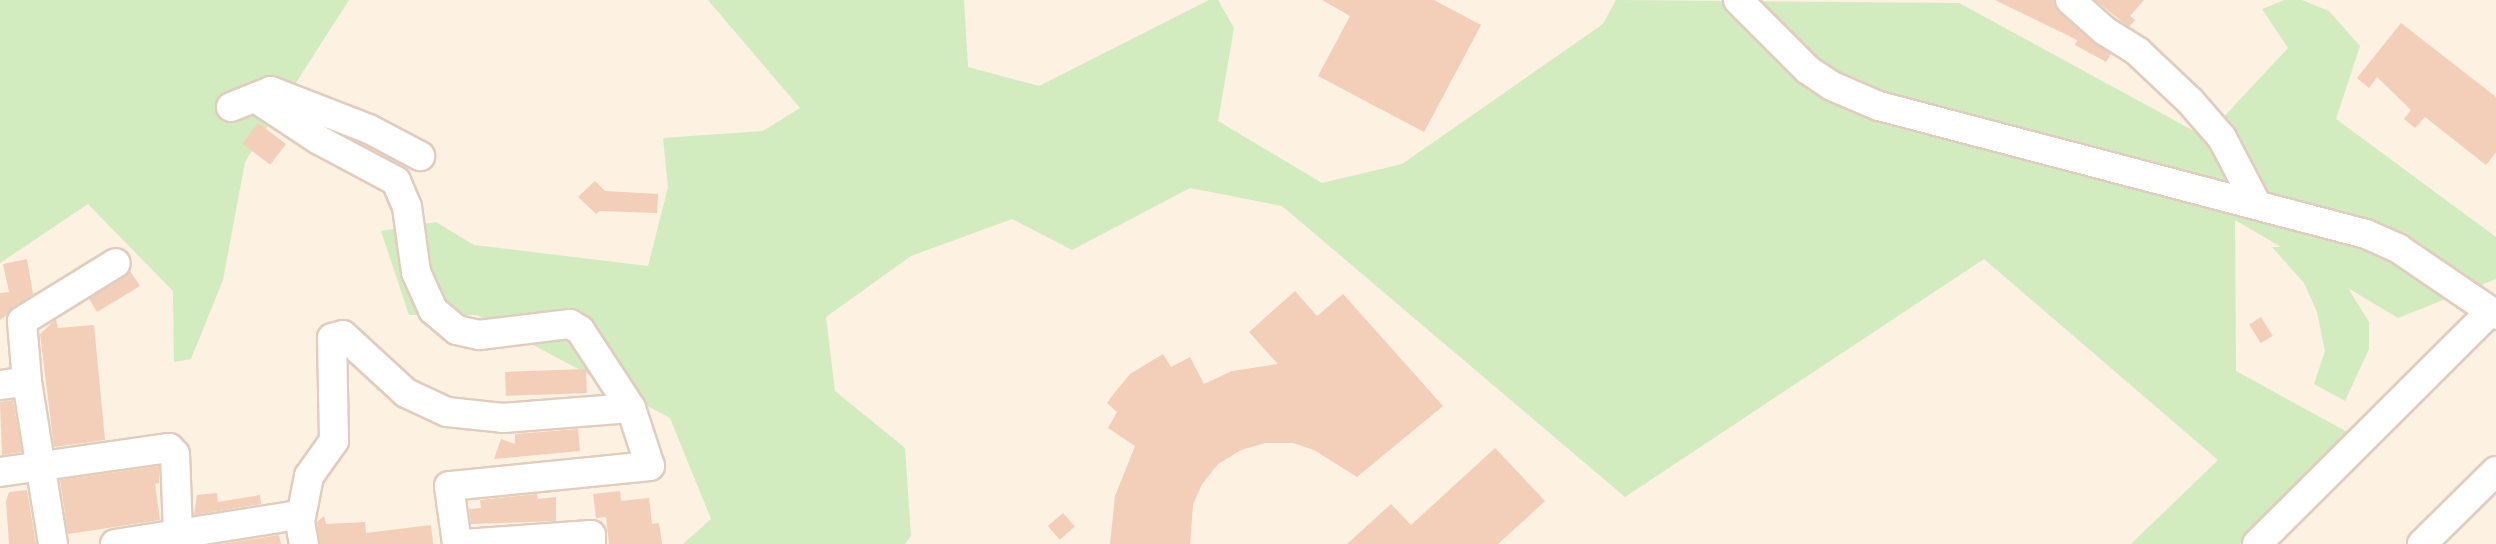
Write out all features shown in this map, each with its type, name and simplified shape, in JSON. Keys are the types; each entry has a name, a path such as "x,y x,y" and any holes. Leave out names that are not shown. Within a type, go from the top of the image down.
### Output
{"street":[{"path":"1738,0 1808,70 1832,86 1879,106 2366,233 2399,249 2493,313 2257,544"},
{"path":"2070,0 2105,31 2138,52 2190,101 2222,138 2256,203"},
{"path":"420,156 369,129 271,91 262,91 244,103 396,181 407,207 416,272 433,310 457,330 478,335 570,324 580,330 631,408 650,466 449,486 457,544"},
{"path":"53,544 42,466 13,383 22,321 116,263"},
{"path":"302,533 309,476 334,441 332,338 343,335 406,393 447,412 503,418 631,408"},
{"path":"0,472 169,449 175,454 178,533"},
{"path":"2423,544 2496,471"},
{"path":"115,544 292,516 302,533"},
{"path":"464,544 591,536 591,544"}],"green space":[{"path":"0,0 349,0 245,162 223,280 191,359 174,362 173,291 88,204 0,263"},
{"path":"708,0 964,0 968,67 1039,86 1209,0 1218,0 1234,28 1218,121 1322,183 1402,164 1603,24 1616,0 1959,3 2205,137 2288,48 2262,9 2285,0 2302,0 2329,11 2360,46 2336,119 2496,237 2496,279 2398,318 2348,288 2369,322 2369,349 2345,401 2314,384 2325,351 2317,312 2304,283 2272,247 2281,247 2235,220 2236,371 2349,433 2240,544 2131,544 2218,460 1984,259 1625,497 1282,206 1190,188 1072,250 1012,219 911,256 826,317 835,391 905,448 911,536 905,544 683,544 711,519 670,418 477,315 409,315 381,231 436,222 474,245 648,266 668,187 663,138 763,131 800,108"}],"building":[{"path":"1322,0 1434,0 1481,25 1424,132 1318,76 1350,16"},
{"path":"1995,0 2054,0 2059,12 2111,54 2106,62 2075,45 2077,40"},
{"path":"2095,0 2144,0 2130,16 2135,20 2129,27"},
{"path":"2401,23 2496,97 2496,152 2486,165 2425,117 2415,128 2404,119 2411,110 2377,77 2369,88 2357,78"},
{"path":"258,123 286,144 270,165 242,144"},
{"path":"595,181 605,191 658,194 657,213 600,211 596,214 578,197"},
{"path":"27,259 33,294 0,320 0,293 9,292 3,264"},
{"path":"130,271 140,286 97,312 89,299"},
{"path":"1295,291 1317,316 1343,294 1443,406 1357,477 1314,450 1293,443 1265,443 1241,450 1218,464 1202,484 1193,504 1190,544 1110,544 1115,496 1135,446 1108,428 1117,412 1107,403 1112,396 1130,374 1163,354 1171,367 1190,357 1204,384 1232,371 1278,364 1249,332"},
{"path":"2261,317 2273,336 2261,343 2249,324"},
{"path":"56,319 58,328 94,325 105,440 54,447 40,334"},
{"path":"586,369 587,393 506,396 505,372"},
{"path":"13,400 22,452 2,455 0,402"},
{"path":"578,429 580,451 494,459 501,439 515,444 515,434"},
{"path":"1495,448 1545,501 1498,544 1347,544 1391,504 1411,525"},
{"path":"159,466 159,483 155,484 160,520 68,534 60,480"},
{"path":"27,490 36,544 9,544 6,501 9,492"},
{"path":"620,491 621,501 649,498 652,524 659,523 662,544 609,544 606,517 596,518 593,494"},
{"path":"217,493 218,502 260,495 261,504 194,515 197,495"},
{"path":"537,494 538,499 556,497 556,521 471,524 469,509 481,508 480,500"},
{"path":"1063,513 1075,527 1060,540 1048,526"},
{"path":"324,516 326,524 365,522 366,533 431,525 433,544 320,544 317,522"},
{"path":"279,535 281,544 221,544"}]}
